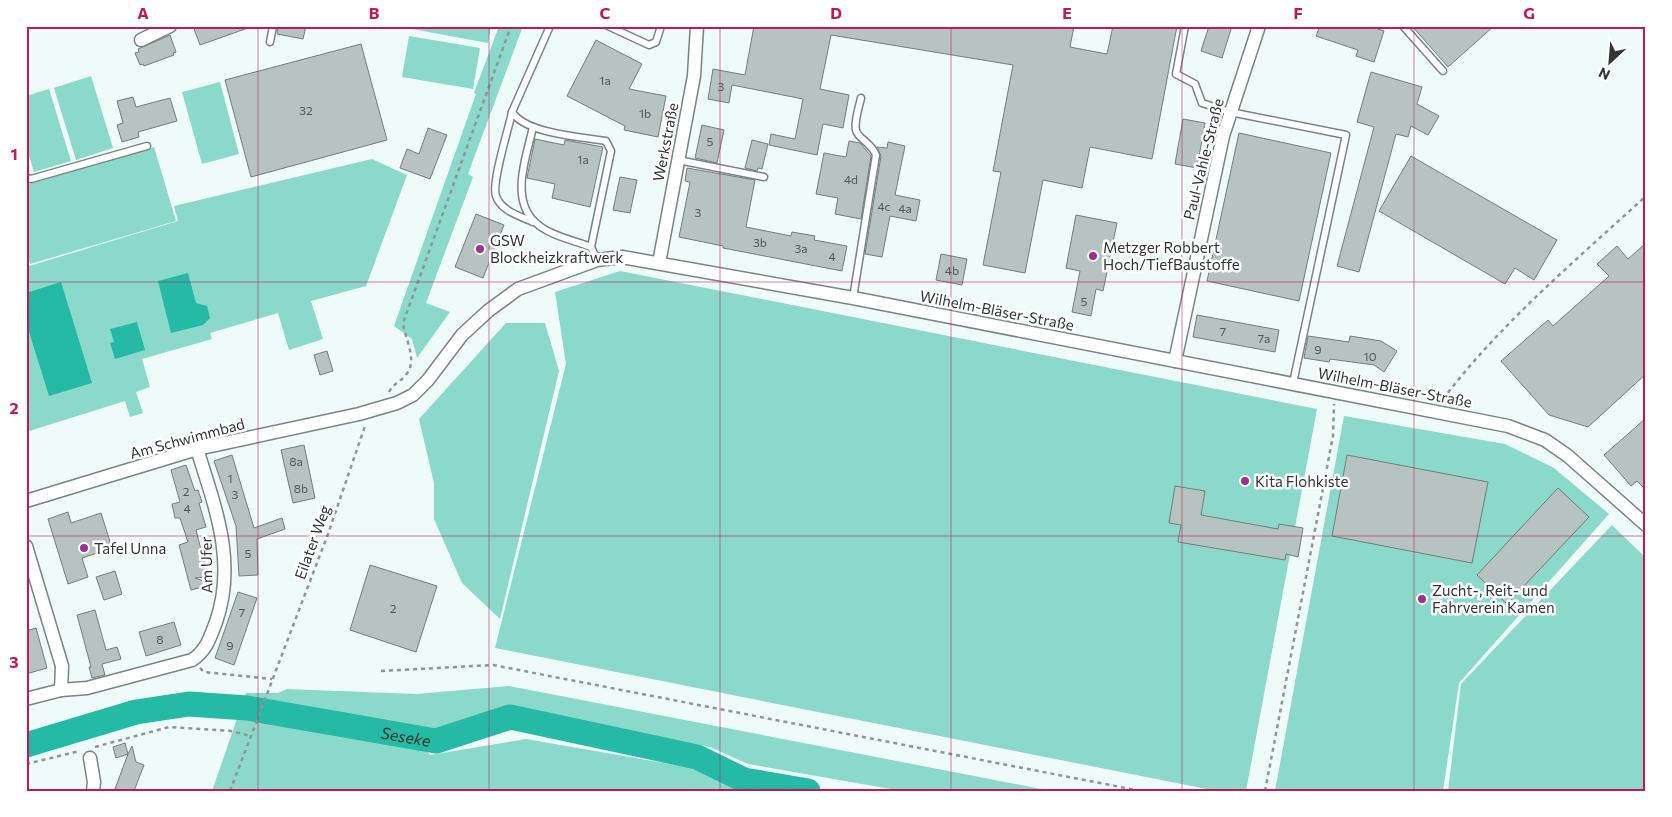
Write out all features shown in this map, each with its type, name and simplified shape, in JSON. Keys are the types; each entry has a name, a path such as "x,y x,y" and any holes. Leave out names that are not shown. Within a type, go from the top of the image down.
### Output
{"street":[{"path":"141,40 170,26"},
{"name":"Werkstraße","path":"659,263 694,76 697,26"},
{"name":"Paul-Vahle-Straße","path":"1174,361 1212,181 1230,112 1259,26"},
{"name":"Wilhelm-Bläser-Straße","path":"365,412 397,403 413,395 428,380 462,335 488,311 518,289 597,260 622,257 853,298 1508,426 1545,440 1568,456 1646,525"},
{"name":"Am Schwimmbad","path":"26,501 197,449 365,412"},
{"name":"Am Ufer","path":"192,660 203,653 210,638 222,605 225,578 221,527 197,449"},
{"path":"26,546 62,666 61,690"},
{"path":"26,699 61,690 87,688 192,660"},
{"path":"90,758 94,782 93,791"}],"lane":[{"path":"270,42 273,26"},
{"path":"550,26 512,112 496,182 496,195 502,205 512,213 535,222 552,232 591,247"},
{"path":"608,26 649,45 656,42 660,35 661,26"},
{"path":"1185,26 1176,74 1195,84 1202,103 1230,112 1346,135 1293,383"},
{"path":"1403,26 1443,71"},
{"path":"853,298 876,155 873,147 858,135 856,130 861,98"},
{"path":"512,112 516,118 533,128 606,141 611,151 591,247 597,260"},
{"path":"533,128 522,180 522,195 528,213 535,222"},
{"path":"26,178 31,179 147,146"},
{"path":"678,160 764,177"}],"path":[{"path":"385,398 393,385 405,377 411,368 412,361 403,323 511,26"},
{"path":"1435,411 1459,378 1531,301 1646,196"},
{"path":"1265,791 1333,436 1335,392"},
{"name":"Eilater Weg","path":"230,791 328,534 365,412"},
{"path":"192,660 204,672 272,679"},
{"path":"382,671 493,665 1141,791"},
{"path":"26,764 169,727 231,731 250,736"}],"shaded area":[{"path":"413,26 491,26 488,43 412,29"},
{"path":"499,26 523,26 468,174 473,177 426,303 450,312 417,358 412,339 394,326"},
{"path":"409,36 480,48 473,89 402,77"},
{"path":"91,76 113,148 76,160 54,88"},
{"path":"220,82 239,154 202,164 182,92"},
{"path":"49,89 71,161 34,172 26,147 26,96"},
{"path":"154,147 176,221 30,264 26,250 26,185"},
{"path":"372,159 407,175 366,286 311,301 323,339 289,350 278,313 210,333 212,339 142,359 150,387 136,392 143,413 130,417 125,401 26,432 26,267 178,221 174,206"},
{"path":"620,271 1317,409 1246,791 1217,791 495,648 566,364 555,292"},
{"path":"188,273 196,303 207,306 210,318 203,325 171,333 158,281"},
{"path":"61,282 92,383 49,396 26,322 26,293"},
{"path":"137,322 145,350 115,359 110,343 114,342 110,329"},
{"path":"506,323 545,323 559,371 500,619 462,583 434,519 434,483 419,419"},
{"name":"Zucht-, Reit- und Fahrverein Kamen","path":"1344,416 1505,444 1554,468 1609,514 1459,683 1443,791 1275,791"},
{"path":"1612,525 1646,558 1646,791 1448,791 1461,684"},
{"path":"509,686 1052,791 902,791 748,764 710,747 507,706 430,730 407,728 430,755 526,739 699,769 740,791 212,791 246,693 278,693 287,689 416,694"}],"building":[{"path":"193,26 248,26 248,28 200,45"},
{"path":"278,26 306,26 303,39 277,34"},
{"path":"754,26 1074,26 1070,47 1107,54 1113,26 1177,26 1152,159 1090,147 1082,188 1043,180 1025,273 983,265 1001,172 993,171 1013,65 831,35 820,89 849,95 843,128 823,124 817,155 769,145 771,134 795,139 803,99 732,85 729,103 708,99 713,69 745,75"},
{"path":"1209,26 1232,26 1222,58 1201,51"},
{"path":"1320,26 1369,26 1384,31 1374,62 1356,56 1358,50 1316,36"},
{"path":"1412,26 1494,26 1448,67"},
{"path":"170,35 176,52 173,53 174,55 144,66 143,64 140,65 135,53 139,52 138,49"},
{"path":"596,40 642,64 629,89 666,96 658,137 624,130 625,126 567,96"},
{"path":"361,44 387,140 251,177 225,80"},
{"path":"1371,72 1422,87 1417,104 1439,116 1428,135 1411,126 1408,137 1396,134 1359,272 1337,266 1374,127 1357,122"},
{"path":"133,97 136,107 170,98 177,121 138,132 139,137 122,142 117,125 123,123 117,101"},
{"path":"1183,119 1205,123 1197,168 1175,164"},
{"path":"702,125 724,130 717,163 695,158"},
{"path":"428,128 447,135 430,179 400,168 407,149 419,154"},
{"path":"1239,133 1331,153 1299,301 1207,281"},
{"path":"535,139 564,145 565,140 603,147 590,207 552,198 555,184 527,178"},
{"path":"752,140 768,144 762,169 758,168 757,171 745,168"},
{"path":"849,141 860,143 871,156 861,219 835,214 838,198 816,194 824,153 846,157"},
{"path":"888,142 905,146 895,195 920,200 916,221 890,216 882,257 865,254 881,156 877,147 887,148"},
{"path":"1411,156 1557,240 1534,280 1515,268 1505,284 1379,211"},
{"path":"687,168 755,180 746,227 791,236 792,232 815,236 814,240 847,246 842,271 723,248 723,246 679,237 690,182 685,181"},
{"path":"620,177 637,180 630,213 613,210"},
{"path":"476,214 504,225 483,278 455,267"},
{"path":"1076,215 1117,223 1103,291 1096,289 1091,316 1072,312 1080,271 1066,268"},
{"path":"1646,243 1646,374 1588,427 1549,415 1501,361 1548,320 1553,326 1609,276 1597,264 1617,246 1628,259"},
{"path":"941,254 967,259 962,285 936,280"},
{"path":"1197,315 1279,330 1275,352 1193,337"},
{"path":"1308,336 1349,342 1350,336 1381,341 1397,351 1384,372 1374,365 1330,359 1329,362 1304,358"},
{"path":"327,351 333,371 320,375 314,355"},
{"path":"1646,418 1646,490 1637,481 1631,486 1604,455"},
{"path":"304,445 315,498 293,503 281,450"},
{"path":"232,455 254,528 282,518 285,529 257,539 258,575 239,576 236,526 214,461"},
{"path":"1347,455 1488,482 1472,563 1332,536"},
{"path":"186,465 195,491 198,490 202,502 199,503 206,527 196,530 208,577 195,578 213,584 191,590 179,545 188,542 180,518 175,518 172,504 180,502 171,470"},
{"path":"1175,486 1205,491 1201,515 1278,529 1279,524 1303,528 1298,557 1286,554 1285,560 1178,542 1181,525 1169,523"},
{"path":"1558,488 1589,517 1507,604 1477,575"},
{"name":"Tafel Unna","path":"68,512 71,523 101,513 112,548 82,558 88,577 68,584 48,519"},
{"path":"370,565 437,586 416,652 350,630"},
{"path":"115,571 122,594 104,600 96,577"},
{"path":"238,592 257,598 234,665 215,658"},
{"path":"95,610 106,650 117,647 121,659 102,664 105,675 92,678 89,667 91,667 77,615"},
{"path":"174,622 181,645 146,656 139,632"},
{"path":"36,628 47,668 26,674 26,631"},
{"path":"125,743 128,754 116,758 113,747"},
{"path":"132,746 136,762 144,765 134,791 115,789"}],"waterway":[{"name":"Seseke","path":"26,745 136,712 189,704 247,708 436,741 510,717 697,757 744,780 808,791"}],"place":[{"name":"GSW Blockheizkraftwerk","path":"480,249"},
{"name":"Metzger Robbert Hoch/TiefBaustoffe","path":"1093,256"},
{"name":"Kita Flohkiste","path":"1245,481"},
{"name":"Tafel Unna","path":"84,548"},
{"name":"Zucht-, Reit- und Fahrverein Kamen","path":"1422,599"}]}
